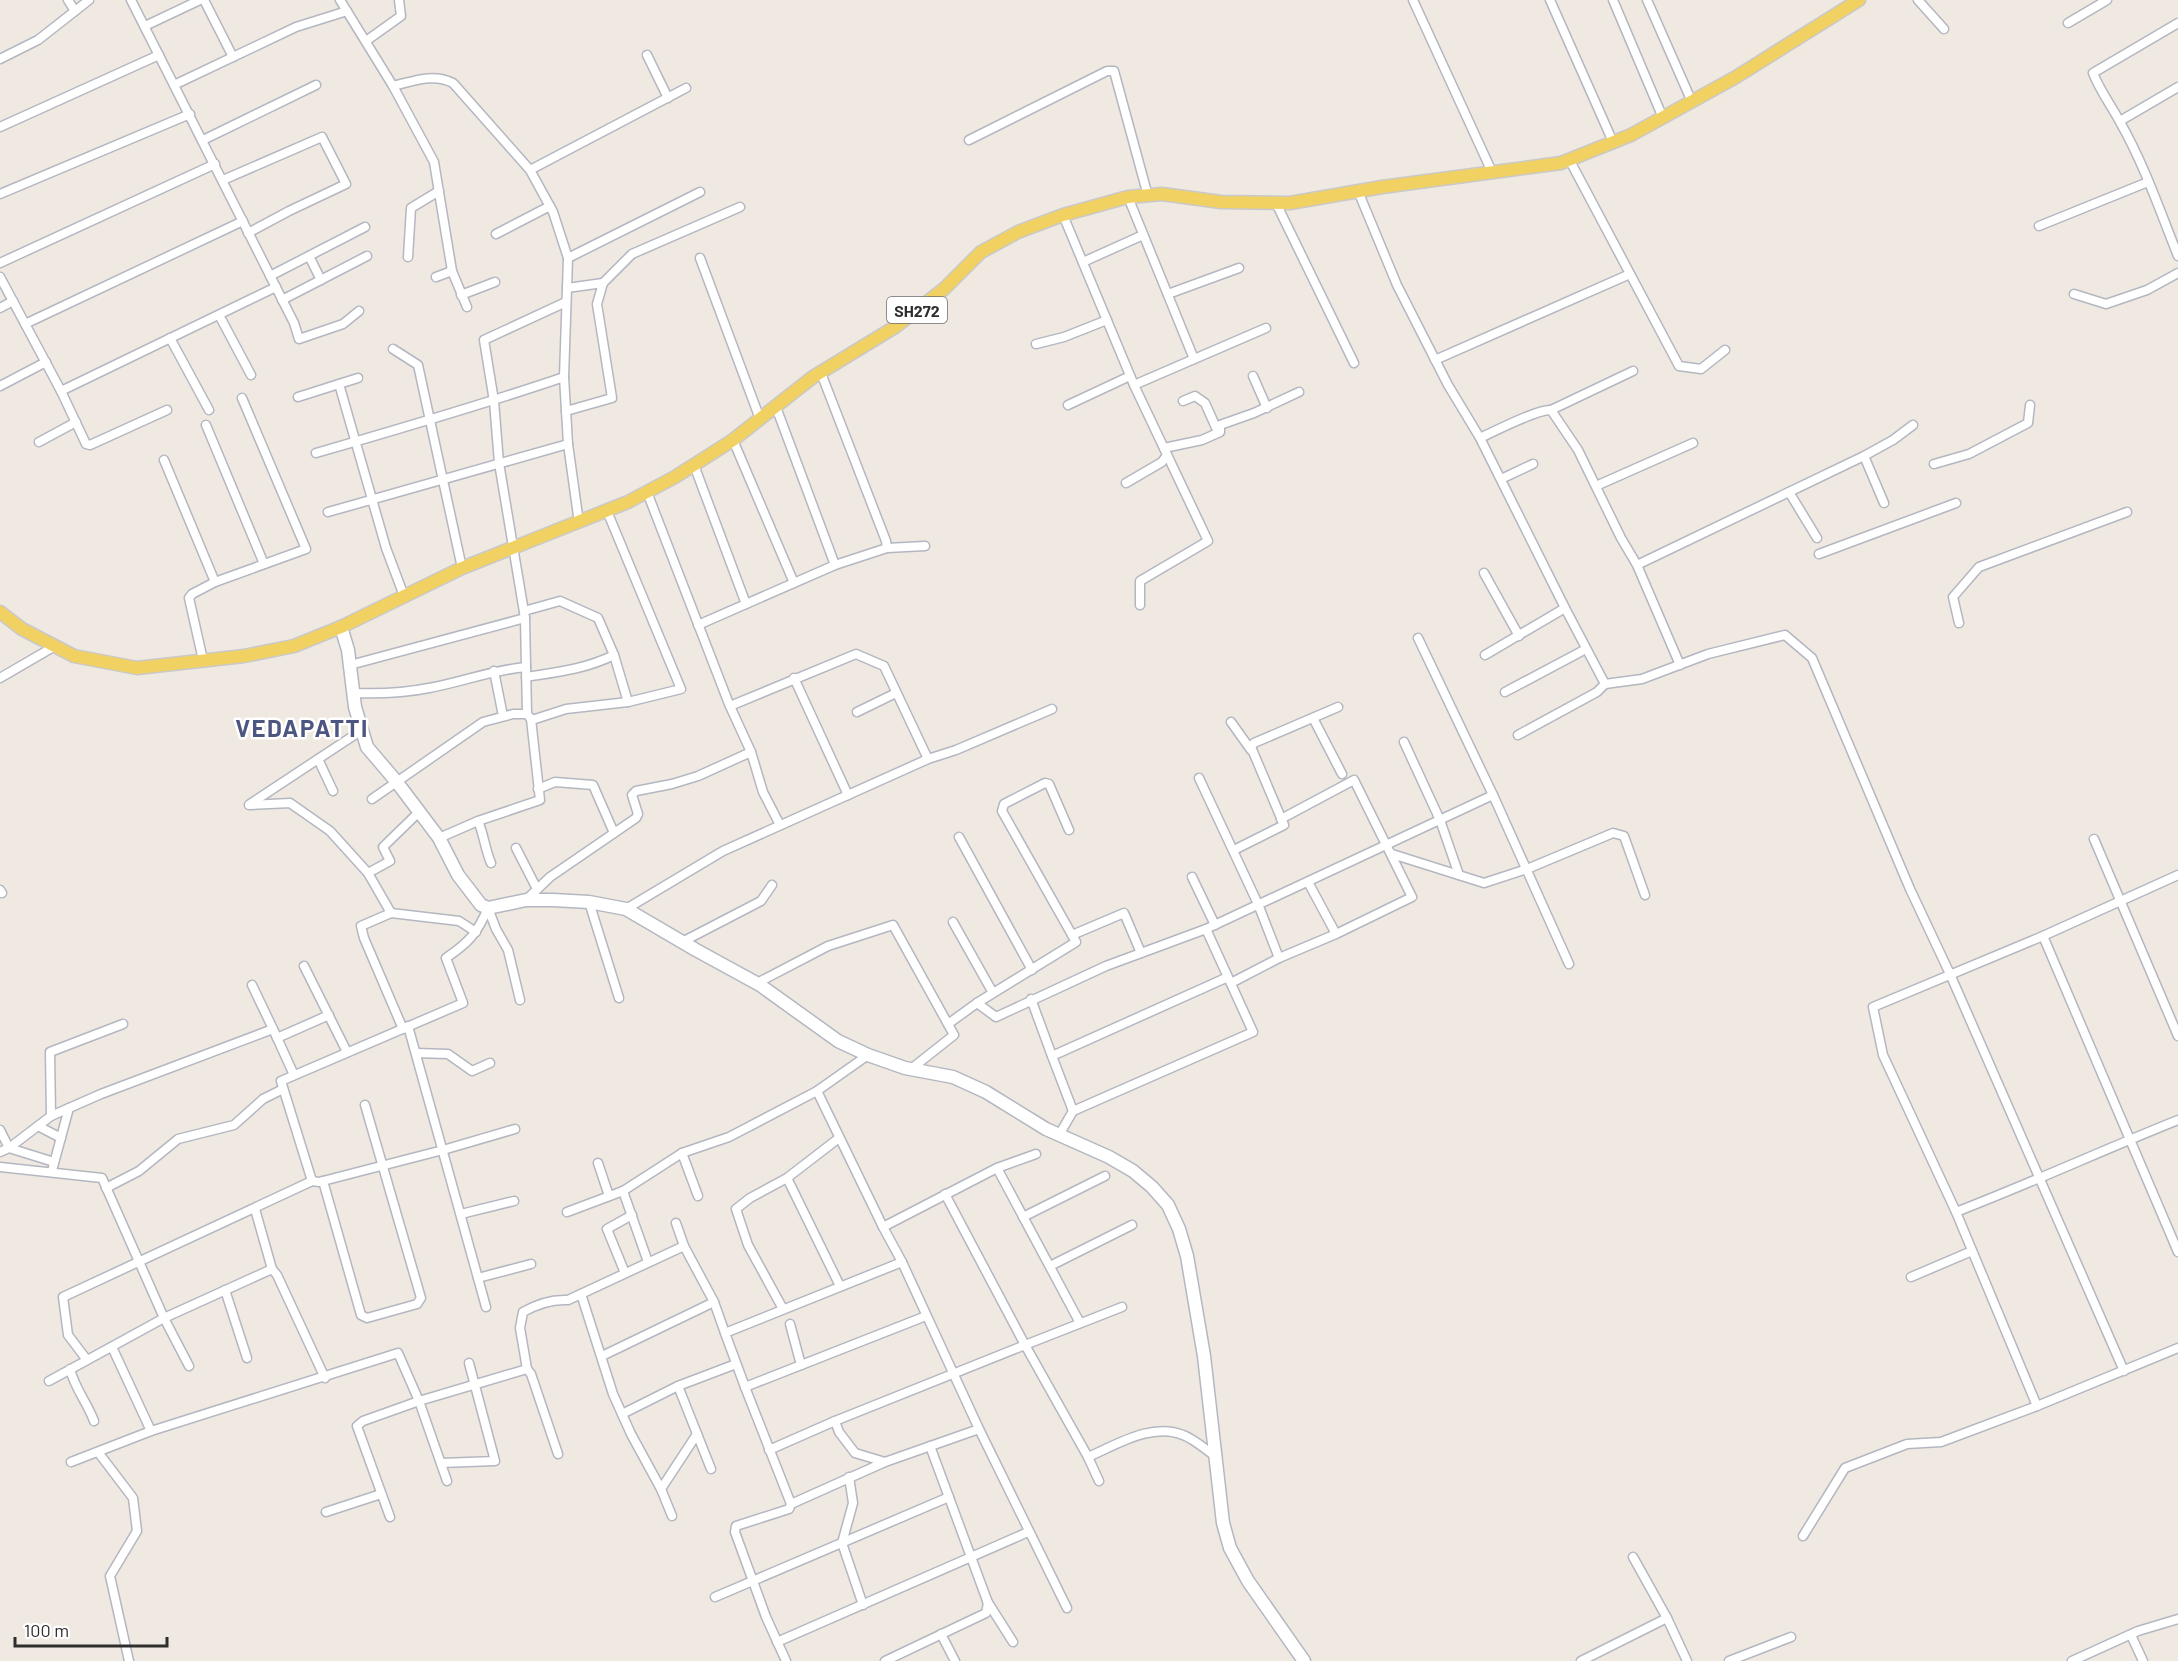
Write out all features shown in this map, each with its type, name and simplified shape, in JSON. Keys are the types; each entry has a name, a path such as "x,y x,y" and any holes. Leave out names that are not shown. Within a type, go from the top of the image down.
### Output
{"main road":[{"name":"SH272","path":"0,612 22,628 74,656 137,668 244,656 294,646 341,627 462,568 579,523 647,492 733,440 821,373 895,327 944,289 981,252 1018,232 1063,215 1128,197 1162,194 1221,202 1290,203 1358,191 1561,163 1631,135 1663,118 1736,77 1859,0"}],"street":[{"path":"68,0 75,11"},
{"path":"0,59 38,40 89,0"},
{"path":"131,0 294,322 299,339 343,324 358,311"},
{"path":"144,27 202,0 233,57"},
{"path":"340,0 393,86 434,162 452,271 467,307"},
{"path":"366,41 401,16 399,0"},
{"path":"1413,0 1492,172"},
{"path":"1550,0 1613,142"},
{"path":"1613,0 1663,118"},
{"path":"1647,0 1692,102"},
{"path":"1918,0 1944,29"},
{"path":"2068,23 2107,0"},
{"path":"174,85 296,27 346,10"},
{"path":"2178,23 2093,73 2101,93 2120,121 2178,256"},
{"path":"0,127 159,55"},
{"path":"647,55 668,98"},
{"path":"969,140 1107,71 1114,71 1148,196"},
{"path":"393,86 434,77 453,83 530,170 550,206 568,258 564,377 568,444 579,523"},
{"path":"203,140 316,85"},
{"path":"2120,121 2178,87"},
{"path":"530,170 686,88"},
{"path":"0,194 190,114"},
{"path":"223,180 322,137 346,184 248,232"},
{"path":"1569,159 1679,366 1701,369 1725,350"},
{"path":"0,263 215,164"},
{"path":"2039,226 2148,182"},
{"path":"408,257 411,208 439,191"},
{"path":"1358,191 1397,285 1448,385 1480,438 1605,684"},
{"path":"568,258 700,192"},
{"path":"1128,197 1194,359"},
{"path":"1276,203 1354,363"},
{"path":"496,234 550,206"},
{"path":"566,411 612,398 597,304 603,283 632,255 740,207"},
{"path":"1063,215 1134,385 1208,541 1140,581 1140,605"},
{"path":"25,324 243,221"},
{"path":"270,276 365,227"},
{"path":"1083,262 1143,235"},
{"path":"309,256 321,280"},
{"path":"282,300 367,256"},
{"path":"700,258 760,419"},
{"path":"1168,294 1239,268"},
{"path":"436,277 452,271"},
{"path":"2074,294 2106,304 2147,290 2178,273"},
{"path":"1435,360 1630,274"},
{"path":"0,277 61,391 86,444 90,445 167,410"},
{"path":"462,295 495,282"},
{"path":"567,288 603,283"},
{"path":"61,391 276,288"},
{"path":"0,308 13,301"},
{"path":"439,838 478,821 540,800 529,716 524,614 499,463 494,401 484,340 566,302"},
{"path":"219,315 250,375"},
{"path":"1036,344 1064,337 1107,320"},
{"path":"1134,385 1266,328"},
{"path":"170,338 209,410"},
{"path":"393,349 418,365 462,568"},
{"path":"0,386 46,362"},
{"path":"1480,438 1551,410 1633,371"},
{"path":"821,373 886,541 886,548"},
{"path":"1068,405 1130,376"},
{"path":"1253,376 1267,408"},
{"path":"316,453 494,401 564,377"},
{"path":"298,397 358,378"},
{"path":"339,384 386,548 404,596"},
{"path":"1126,483 1162,462 1166,451 1189,441 1202,440 1220,432 1220,425 1267,408 1299,392"},
{"path":"1184,401 1195,396 1205,404 1218,432"},
{"path":"203,660 189,598 192,594 216,582 306,549 242,398"},
{"path":"1934,464 1969,454 2028,423 2030,405"},
{"path":"776,407 835,565"},
{"path":"1551,410 1578,450 1621,538 1637,565 1680,665"},
{"path":"39,442 76,422"},
{"path":"206,425 264,564"},
{"path":"1637,565 1864,456 1893,440 1913,425"},
{"path":"733,440 794,583"},
{"path":"1596,486 1693,443"},
{"path":"328,512 568,444"},
{"path":"1864,456 1884,502"},
{"path":"164,460 216,582"},
{"path":"1501,479 1533,464"},
{"path":"694,465 746,604"},
{"path":"647,492 730,706 751,752 764,792 780,825"},
{"path":"1789,492 1817,538"},
{"path":"1819,554 1956,503"},
{"path":"372,799 483,722 503,716 529,716 539,719 566,709 628,702 681,689 607,511"},
{"path":"1959,623 1953,597 1979,567 2127,512"},
{"path":"698,625 835,565 886,548 925,546"},
{"path":"1484,573 1519,636"},
{"path":"350,665 561,601 598,618 614,655 628,702"},
{"path":"1485,655 1565,608"},
{"path":"341,627 348,650 355,707 367,747 439,838 458,875 481,905 488,908 526,900 589,902 626,909 757,983 838,1041 868,1055 911,1069 953,1077 986,1092 1059,1134 1109,1156 1152,1186 1168,1205 1179,1229 1187,1256 1204,1356 1223,1522 1230,1548 1248,1581 1304,1661"},
{"path":"1518,735 1597,692 1605,684 1642,679 1708,654 1785,635 1812,658 1910,889 2124,1371"},
{"path":"1418,639 1493,795 1569,964"},
{"path":"0,678 55,646"},
{"path":"1505,692 1586,649"},
{"path":"730,706 856,654 884,666 928,759"},
{"path":"526,677 575,670 598,664 614,655"},
{"path":"353,693 383,694 429,688 494,671 526,667"},
{"path":"494,671 503,716"},
{"path":"794,678 848,795"},
{"path":"857,712 896,693"},
{"path":"1251,750 1254,743 1338,707"},
{"path":"626,909 723,851 928,759 956,750 1052,709"},
{"path":"1312,718 1342,774"},
{"path":"1231,722 1251,750 1284,825 1234,850"},
{"path":"362,730 249,805 290,803 330,831 368,873 392,913"},
{"path":"1404,742 1440,820 1459,875"},
{"path":"526,900 550,877 636,818 638,814 632,795 636,791 698,776 751,752"},
{"path":"318,759 333,791"},
{"path":"1199,778 1234,850 1279,958"},
{"path":"1052,1056 1336,934 1412,898 1388,845 1354,780 1281,819"},
{"path":"538,789 555,782 593,785 614,833"},
{"path":"948,1024 977,1002 1076,942 1002,811 1004,804 1045,783 1049,784 1069,830"},
{"path":"977,1002 996,1017 1031,999 1215,925 1493,795"},
{"path":"368,873 390,861 383,847 419,812"},
{"path":"478,821 491,863"},
{"path":"1392,854 1484,883 1527,869 1613,834 1624,836 1645,896"},
{"path":"958,837 1032,970"},
{"path":"2094,839 2178,1036"},
{"path":"516,848 537,889"},
{"path":"2037,1406 1956,1212 1883,1055 1874,1007 2043,936 2178,875"},
{"path":"1192,877 1215,925"},
{"path":"1308,882 1336,934"},
{"path":"682,942 761,902 772,885"},
{"path":"589,902 619,998"},
{"path":"312,1181 281,1081 463,1003 446,958 467,943 476,932 488,908"},
{"path":"488,908 496,929 508,950 520,1000"},
{"path":"476,932 459,921 392,913 361,926 364,938 416,1053 486,1307"},
{"path":"1072,935 1124,913 1141,953"},
{"path":"953,922 993,993"},
{"path":"757,983 828,946 893,925 954,1035 911,1069"},
{"path":"1059,1134 1073,1111 1253,1032 1206,929"},
{"path":"2043,936 2178,1252"},
{"path":"304,966 347,1052"},
{"path":"252,985 294,1075"},
{"path":"1031,999 1073,1111"},
{"path":"0,1152 9,1148 51,1116 101,1094 329,1015"},
{"path":"51,1116 50,1052 123,1024"},
{"path":"416,1053 448,1054 472,1071 490,1063"},
{"path":"567,1212 623,1191 682,1153 729,1137 817,1090 868,1055"},
{"path":"106,1188 139,1171 178,1139 234,1125 263,1099 284,1089"},
{"path":"817,1090 902,1262 979,1430 1066,1608"},
{"path":"323,1181 361,1315 367,1318 417,1304 421,1298 365,1105"},
{"path":"51,1173 69,1108"},
{"path":"1956,1212 2040,1180 2178,1120"},
{"path":"38,1126 61,1138"},
{"path":"87,1360 68,1335 63,1297 312,1181 323,1181 383,1166 515,1129"},
{"path":"0,1130 9,1148 54,1162"},
{"path":"783,1309 748,1245 736,1209 787,1178 839,1138"},
{"path":"682,1153 698,1196"},
{"path":"883,1227 997,1168 1036,1154"},
{"path":"597,1163 609,1196"},
{"path":"0,1167 102,1179 164,1318 189,1366"},
{"path":"997,1168 1080,1323"},
{"path":"1023,1217 1105,1176"},
{"path":"787,1178 840,1286"},
{"path":"623,1191 648,1262"},
{"path":"945,1194 1100,1481"},
{"path":"461,1214 514,1201"},
{"path":"255,1209 272,1269 277,1275 325,1378"},
{"path":"625,1273 607,1229 632,1215"},
{"path":"676,1223 684,1246 714,1302 791,1504"},
{"path":"1050,1266 1132,1225"},
{"path":"558,1454 531,1374 526,1369 520,1328 523,1312 534,1306 557,1300 568,1300 684,1246"},
{"path":"1911,1277 1972,1251"},
{"path":"725,1333 902,1262"},
{"path":"478,1278 531,1264"},
{"path":"49,1381 164,1318 272,1269"},
{"path":"225,1290 247,1358"},
{"path":"581,1294 613,1394 631,1434 661,1489 672,1516"},
{"path":"602,1356 714,1302"},
{"path":"770,1450 835,1421 1122,1307"},
{"path":"745,1387 926,1316"},
{"path":"790,1324 801,1365"},
{"path":"112,1347 151,1431"},
{"path":"1803,1536 1845,1468 1907,1444 1941,1442 2037,1406 2178,1348"},
{"path":"70,1462 151,1431 325,1378 398,1353 419,1401 447,1481"},
{"path":"441,1463 495,1461 469,1363"},
{"path":"622,1414 678,1386 736,1364"},
{"path":"390,1517 357,1426 363,1421 419,1401 526,1369"},
{"path":"70,1370 75,1388 88,1404 94,1421"},
{"path":"678,1386 711,1468"},
{"path":"835,1421 839,1432 855,1453 885,1462"},
{"path":"786,1661 753,1581 735,1529 736,1526 789,1509 791,1504 885,1462 979,1430"},
{"path":"1089,1457 1141,1434 1164,1432 1183,1435 1215,1456"},
{"path":"661,1489 697,1434"},
{"path":"930,1446 987,1601 1013,1642"},
{"path":"98,1452 133,1498 136,1531 110,1576 129,1661"},
{"path":"849,1477 853,1503 842,1543 863,1605"},
{"path":"326,1512 381,1494"},
{"path":"715,1597 949,1497"},
{"path":"777,1642 1028,1532"},
{"path":"1633,1557 1687,1661"},
{"path":"885,1661 986,1613 987,1601"},
{"path":"1581,1661 1666,1618"},
{"path":"2072,1661 2131,1635 2178,1619"},
{"path":"941,1634 955,1661"},
{"path":"2131,1635 2142,1661"},
{"path":"1729,1661 1791,1637"}],"district":[{"name":"VEDAPATTI","path":"302,727"}]}
